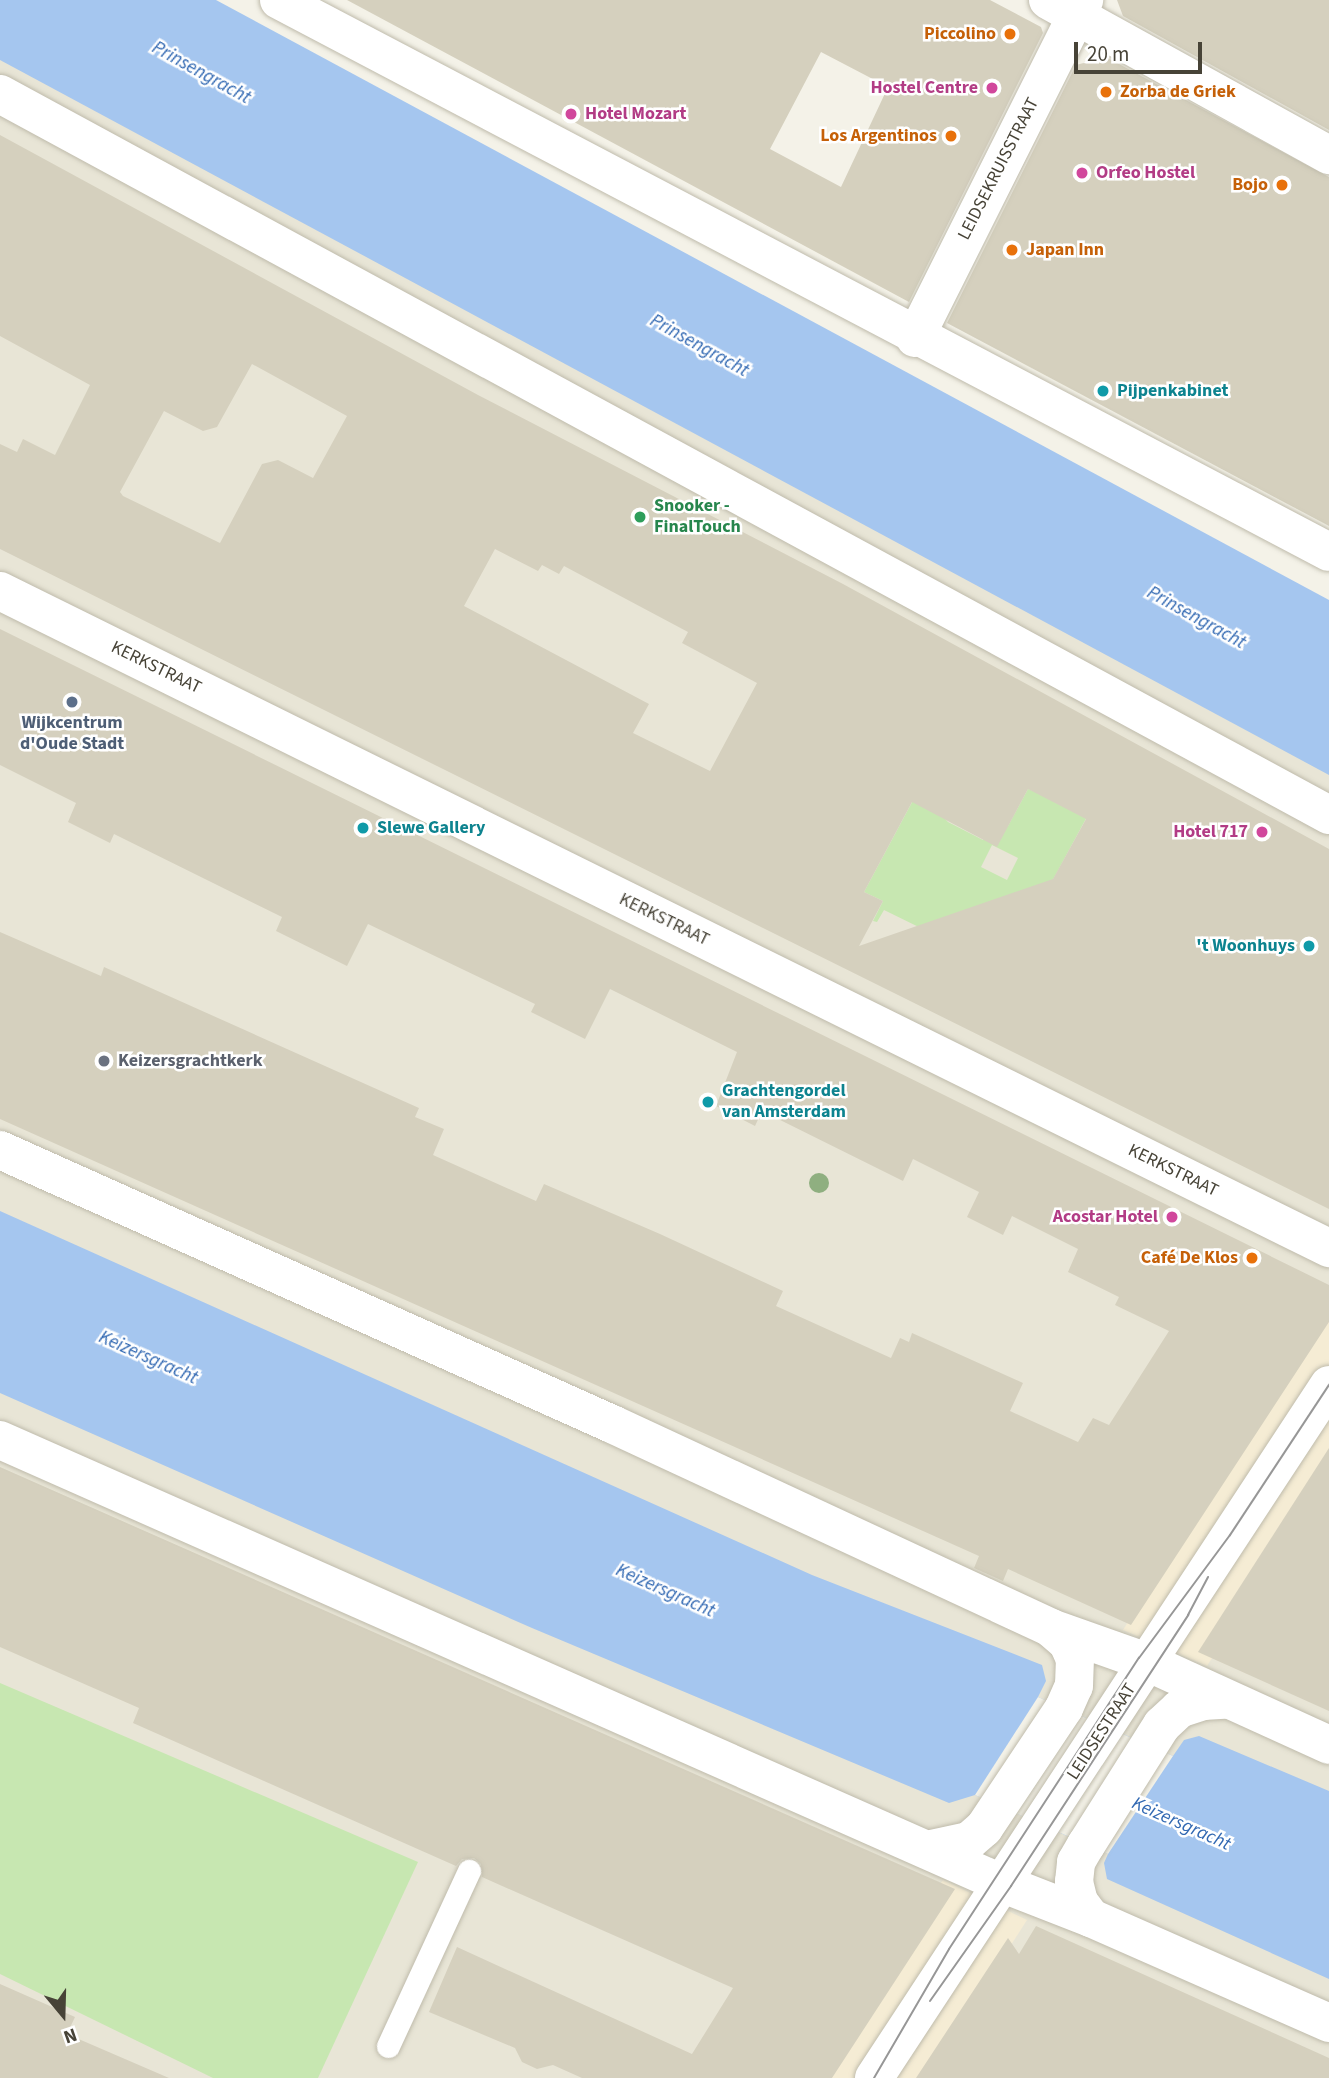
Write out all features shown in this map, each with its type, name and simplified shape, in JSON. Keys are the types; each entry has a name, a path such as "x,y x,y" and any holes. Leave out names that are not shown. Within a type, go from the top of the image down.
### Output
{"street":[{"path":"279,0 915,338 1329,552"},
{"path":"1069,5 1329,155"},
{"name":"LEIDSEKRUISSTRAAT","path":"915,338 1069,5"},
{"path":"0,94 1329,815"},
{"name":"KERKSTRAAT","path":"0,591 1329,1248"},
{"path":"0,1150 612,1424 1051,1628 1147,1662 1224,1700 1329,1745"},
{"name":"LEIDSESTRAAT","path":"874,2078 1329,1385"},
{"path":"0,1440 549,1695 931,1849 1001,1883 1091,1918 1329,2023"},
{"path":"931,1849 968,1841 999,1806 1064,1708 1074,1686 1074,1659 1068,1643 1051,1628"},
{"path":"1091,1918 1079,1902 1074,1882 1076,1862 1086,1845 1148,1745 1179,1709 1203,1701 1224,1700"}],"lane":[{"path":"388,2046 469,1871"}],"shaded area":[{"path":"0,49 1329,763 1329,2078 0,2078"},
{"path":"1329,1302 1329,1472 1207,1666 1123,1630"},
{"path":"943,1880 1027,1920 926,2078 817,2078"}],"green space":[{"path":"1028,789 1089,813 1014,952 933,934 884,910 877,922 873,921 883,901 864,892 918,791 948,822 983,840 992,826 1008,826","holes":["992,845 1018,858 1007,880 981,867"]},
{"path":"0,1683 418,1862 318,2078 213,2078 0,1974"}],"water":[{"name":"Prinsengracht","path":"0,0 216,0 1329,600 1329,775 0,60"},
{"name":"Keizersgracht","path":"0,1211 812,1575 1042,1665 1046,1681 1038,1697 1173,1756 1184,1740 1199,1736 1329,1791 1329,1979 1107,1879 1104,1863 1108,1854 975,1795 949,1803 532,1628 0,1393"}],"pier":[{"path":"1038,1697 1173,1756 1108,1854 975,1795"}],"building":[{"path":"347,0 990,0 1041,27 1043,33 909,302","holes":["821,52 888,87 841,187 770,149"]},
{"path":"1117,0 1329,0 1329,130 1123,16"},
{"path":"1106,57 1329,177 1329,526 947,323 1076,65"},
{"path":"0,135 478,395 843,584 1329,849 1329,1209 0,549 0,444 17,452 23,439 55,455 90,385 0,336","holes":["252,364 347,416 313,478 278,460 262,464 220,543 123,496 120,492 164,411 203,431 217,427","495,549 538,571 542,565 559,574 564,566 688,632 682,643 757,683 710,771 633,733 649,704 464,606","1028,789 1086,819 1053,879 859,946 883,901 864,892 912,802 997,847"]},
{"path":"0,629 1329,1285 1329,1322 1131,1625 1008,1569 1003,1581 974,1568 979,1556 0,1119 0,932 101,976 104,967 419,1108 415,1117 444,1129 433,1155 536,1201 544,1184 660,1234 783,1291 776,1306 891,1358 900,1338 909,1342 912,1333 1023,1383 1010,1411 1078,1442 1093,1418 1109,1425 1169,1331 1115,1305 1119,1297 1068,1272 1078,1249 1012,1216 1003,1235 967,1217 979,1192 913,1159 903,1181 762,1111 755,1126 716,1106 737,1052 610,989 585,1039 531,1012 535,1004 368,924 347,966 276,931 282,917 114,834 110,843 68,822 76,803 0,765"},
{"path":"1329,1448 1329,1711 1198,1652"},
{"path":"0,1467 955,1889 832,2078 582,2078 553,2065 537,2069 522,2062 515,2048 429,2012 457,1947 692,2054 733,1988 482,1877 481,1864 474,1858 462,1859 456,1866 133,1723 139,1708 0,1647"},
{"path":"1036,1926 1329,2058 1329,2078 916,2078 1008,1938 1019,1954"},
{"path":"0,1984 75,2017 67,2034 169,2078 0,2078"}],"tram line":[{"path":"874,2078 949,1949 1139,1658 1230,1535 1329,1385"},
{"path":"930,2001 1011,1886 1188,1615 1208,1577"}],"place":[{"name":"Piccolino","path":"1010,34"},
{"name":"Hostel Centre","path":"992,88"},
{"name":"Zorba de Griek","path":"1106,92"},
{"name":"Hotel Mozart","path":"571,114"},
{"name":"Los Argentinos","path":"951,136"},
{"name":"Orfeo Hostel","path":"1082,173"},
{"name":"Bojo","path":"1282,185"},
{"name":"Japan Inn","path":"1012,250"},
{"name":"Pijpenkabinet","path":"1103,391"},
{"name":"Snooker - FinalTouch","path":"640,517"},
{"name":"Wijkcentrum d'Oude Stadt","path":"72,702"},
{"name":"Slewe Gallery","path":"363,828"},
{"name":"Hotel 717","path":"1262,832"},
{"name":"'t Woonhuys","path":"1309,946"},
{"name":"Keizersgrachtkerk","path":"104,1061"},
{"name":"Grachtengordel van Amsterdam","path":"708,1102"},
{"name":"Acostar Hotel","path":"1172,1217"},
{"name":"Café De Klos","path":"1252,1258"}]}
